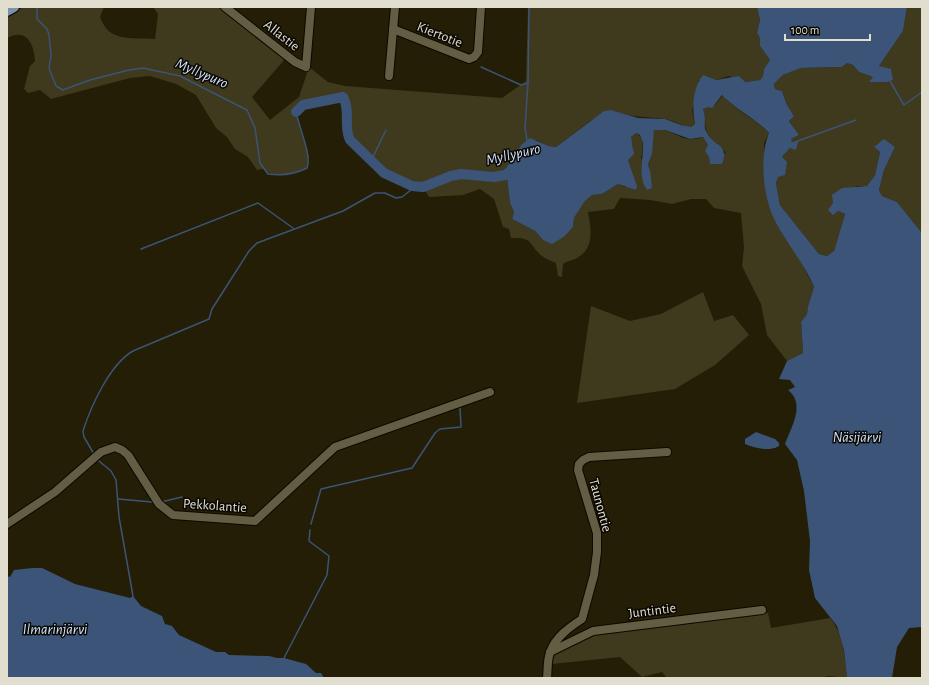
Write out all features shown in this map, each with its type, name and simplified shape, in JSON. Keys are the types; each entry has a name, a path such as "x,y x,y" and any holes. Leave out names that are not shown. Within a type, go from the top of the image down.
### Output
{"main road":[{"path":"7,10 14,7"}],"street":[{"name":"Allastie","path":"225,7 295,62 306,67 311,7"},
{"path":"390,76 395,7"},
{"name":"Kiertotie","path":"393,29 469,59 474,57 478,52 481,7"},
{"name":"Pekkolantie","path":"7,524 55,492 100,452 115,447 128,455 159,504 173,516 255,521 335,447 490,392"},
{"name":"Taunontie","path":"550,653 558,638 570,626 582,619 594,575 597,533 581,483 578,470 579,464 582,460 589,457 667,452"},
{"name":"Juntintie","path":"550,653 593,631 762,610"},
{"path":"547,678 550,653"}],"shaded area":[{"path":"24,7 104,7 100,17 109,31 115,35 129,38 155,39 158,14 153,7 218,7 285,59 252,97 270,120 299,97 309,67 328,82 345,86 502,98 526,81 528,7 757,7 760,20 757,33 760,38 760,46 770,60 764,69 763,76 760,80 745,82 729,76 716,80 699,80 692,111 695,124 691,127 667,120 631,116 611,110 590,121 556,147 549,146 536,140 521,145 506,168 510,203 514,212 512,219 535,231 543,240 565,236 573,227 574,218 583,202 592,195 602,194 618,184 625,187 635,181 628,160 633,146 631,137 636,133 642,141 643,147 641,158 650,170 648,165 651,157 654,130 664,130 691,139 703,137 708,145 726,154 725,151 711,139 707,133 703,109 715,105 723,95 733,106 758,123 769,133 764,143 766,194 814,287 807,314 801,322 803,353 787,361 767,335 761,304 742,266 744,247 741,213 714,208 706,199 691,199 672,204 650,200 620,198 614,209 588,212 591,231 587,249 577,258 563,264 562,277 558,276 556,263 543,257 527,240 511,238 509,229 503,227 494,199 480,189 463,195 429,197 423,187 412,186 384,173 350,140 347,129 345,102 342,97 302,105 296,112 309,156 307,168 290,174 278,175 263,169 257,170 248,157 235,149 227,137 216,128 196,95 176,84 150,76 130,78 51,99 40,90 28,93 24,89 30,66 35,61 33,48 28,39 24,36 14,35 7,38 7,16"},
{"path":"907,7 922,7 922,233 897,202 882,196 879,190 884,170 895,147 874,147 880,152 875,175 867,186 856,186 838,211 845,214 834,251 827,256 819,254 780,205 776,183 782,157 790,148 791,139 799,135 789,121 794,116 787,105 782,91 775,89 774,84 783,75 801,68 842,67 847,63 853,65 859,72 874,77 869,82 892,81 891,75 879,66 903,31"},
{"path":"703,292 714,321 733,315 749,335 715,365 675,389 577,403 591,306 630,321 661,314"},
{"path":"768,613 771,628 830,618 841,639 847,678 829,676 818,678 667,678 662,672 642,677 620,657 552,664 554,654 592,635"}],"water":[{"name":"Näsijärvi","path":"757,7 907,7 903,31 879,66 891,69 893,80 887,82 869,82 873,77 859,72 853,65 847,63 842,67 801,68 783,75 774,84 775,89 782,91 787,105 794,116 789,121 799,135 791,139 792,142 798,142 796,150 790,148 782,157 787,162 785,175 778,177 776,183 780,205 819,254 827,256 834,251 845,214 838,211 833,215 828,210 833,203 832,195 842,188 867,186 875,175 880,152 874,147 884,139 895,147 884,170 879,190 882,196 897,202 922,233 922,627 909,628 897,647 892,678 847,678 844,650 837,626 815,598 809,570 810,541 804,491 797,460 785,444 796,416 797,409 796,402 788,390 795,387 790,380 779,379 787,361 803,353 801,322 807,314 814,287 775,221 771,211 765,189 763,165 769,133 722,95 712,108 709,107 703,109 706,131 709,136 723,149 724,157 722,164 710,164 709,157 705,151 708,145 703,137 690,139 665,130 654,130 652,154 648,165 652,188 647,190 644,185 642,175 643,144 640,135 636,133 631,137 634,154 628,160 637,186 636,190 618,184 602,194 592,195 584,202 574,218 573,227 565,236 552,244 543,240 535,231 512,219 514,212 510,203 506,168 521,145 530,138 549,146 556,147 604,111 611,110 638,118 665,119 691,127 695,124 693,105 695,92 699,80 703,75 716,80 739,76 745,82 760,80 763,76 764,69 770,60 760,46 760,38 757,33 760,20"},
{"path":"756,432 775,439 779,443 779,446 766,449 745,444 745,439"},
{"name":"Ilmarinjärvi","path":"42,568 75,584 130,598 133,596 141,606 162,616 165,624 172,626 179,635 216,652 225,652 229,655 284,658 306,664 316,673 321,673 324,678 7,678 7,576 10,577 14,570"}],"waterway":[{"name":"Myllypuro","path":"37,7 37,19 47,29 49,35 51,55 49,68 56,86 63,90 90,80 143,68 180,76 247,110 255,128 260,163 268,174 288,174 307,168 307,149 296,112"},
{"path":"527,140 525,128 528,83 529,7"},
{"path":"481,67 521,85 528,83"},
{"path":"890,81 904,105 922,92"},
{"name":"Myllypuro","path":"296,112 303,105 343,97 350,140 384,173 412,186 423,187 451,176 461,174 494,177 505,175 517,167"},
{"path":"795,142 856,120"},
{"path":"371,161 386,130"},
{"path":"94,454 84,437 83,431 96,398 109,375 117,365 133,351 209,319 212,309 249,251 257,243 343,211 375,193 385,193 396,198 402,197 416,186"},
{"path":"141,249 258,203 293,228"},
{"path":"311,524 321,489 412,468 435,433 440,429 461,427 460,408"},
{"path":"99,461 111,471 116,480 119,517 133,596"},
{"path":"161,502 182,497"},
{"path":"118,499 152,502"},
{"path":"284,658 327,575 329,556 309,541 310,530"}]}
